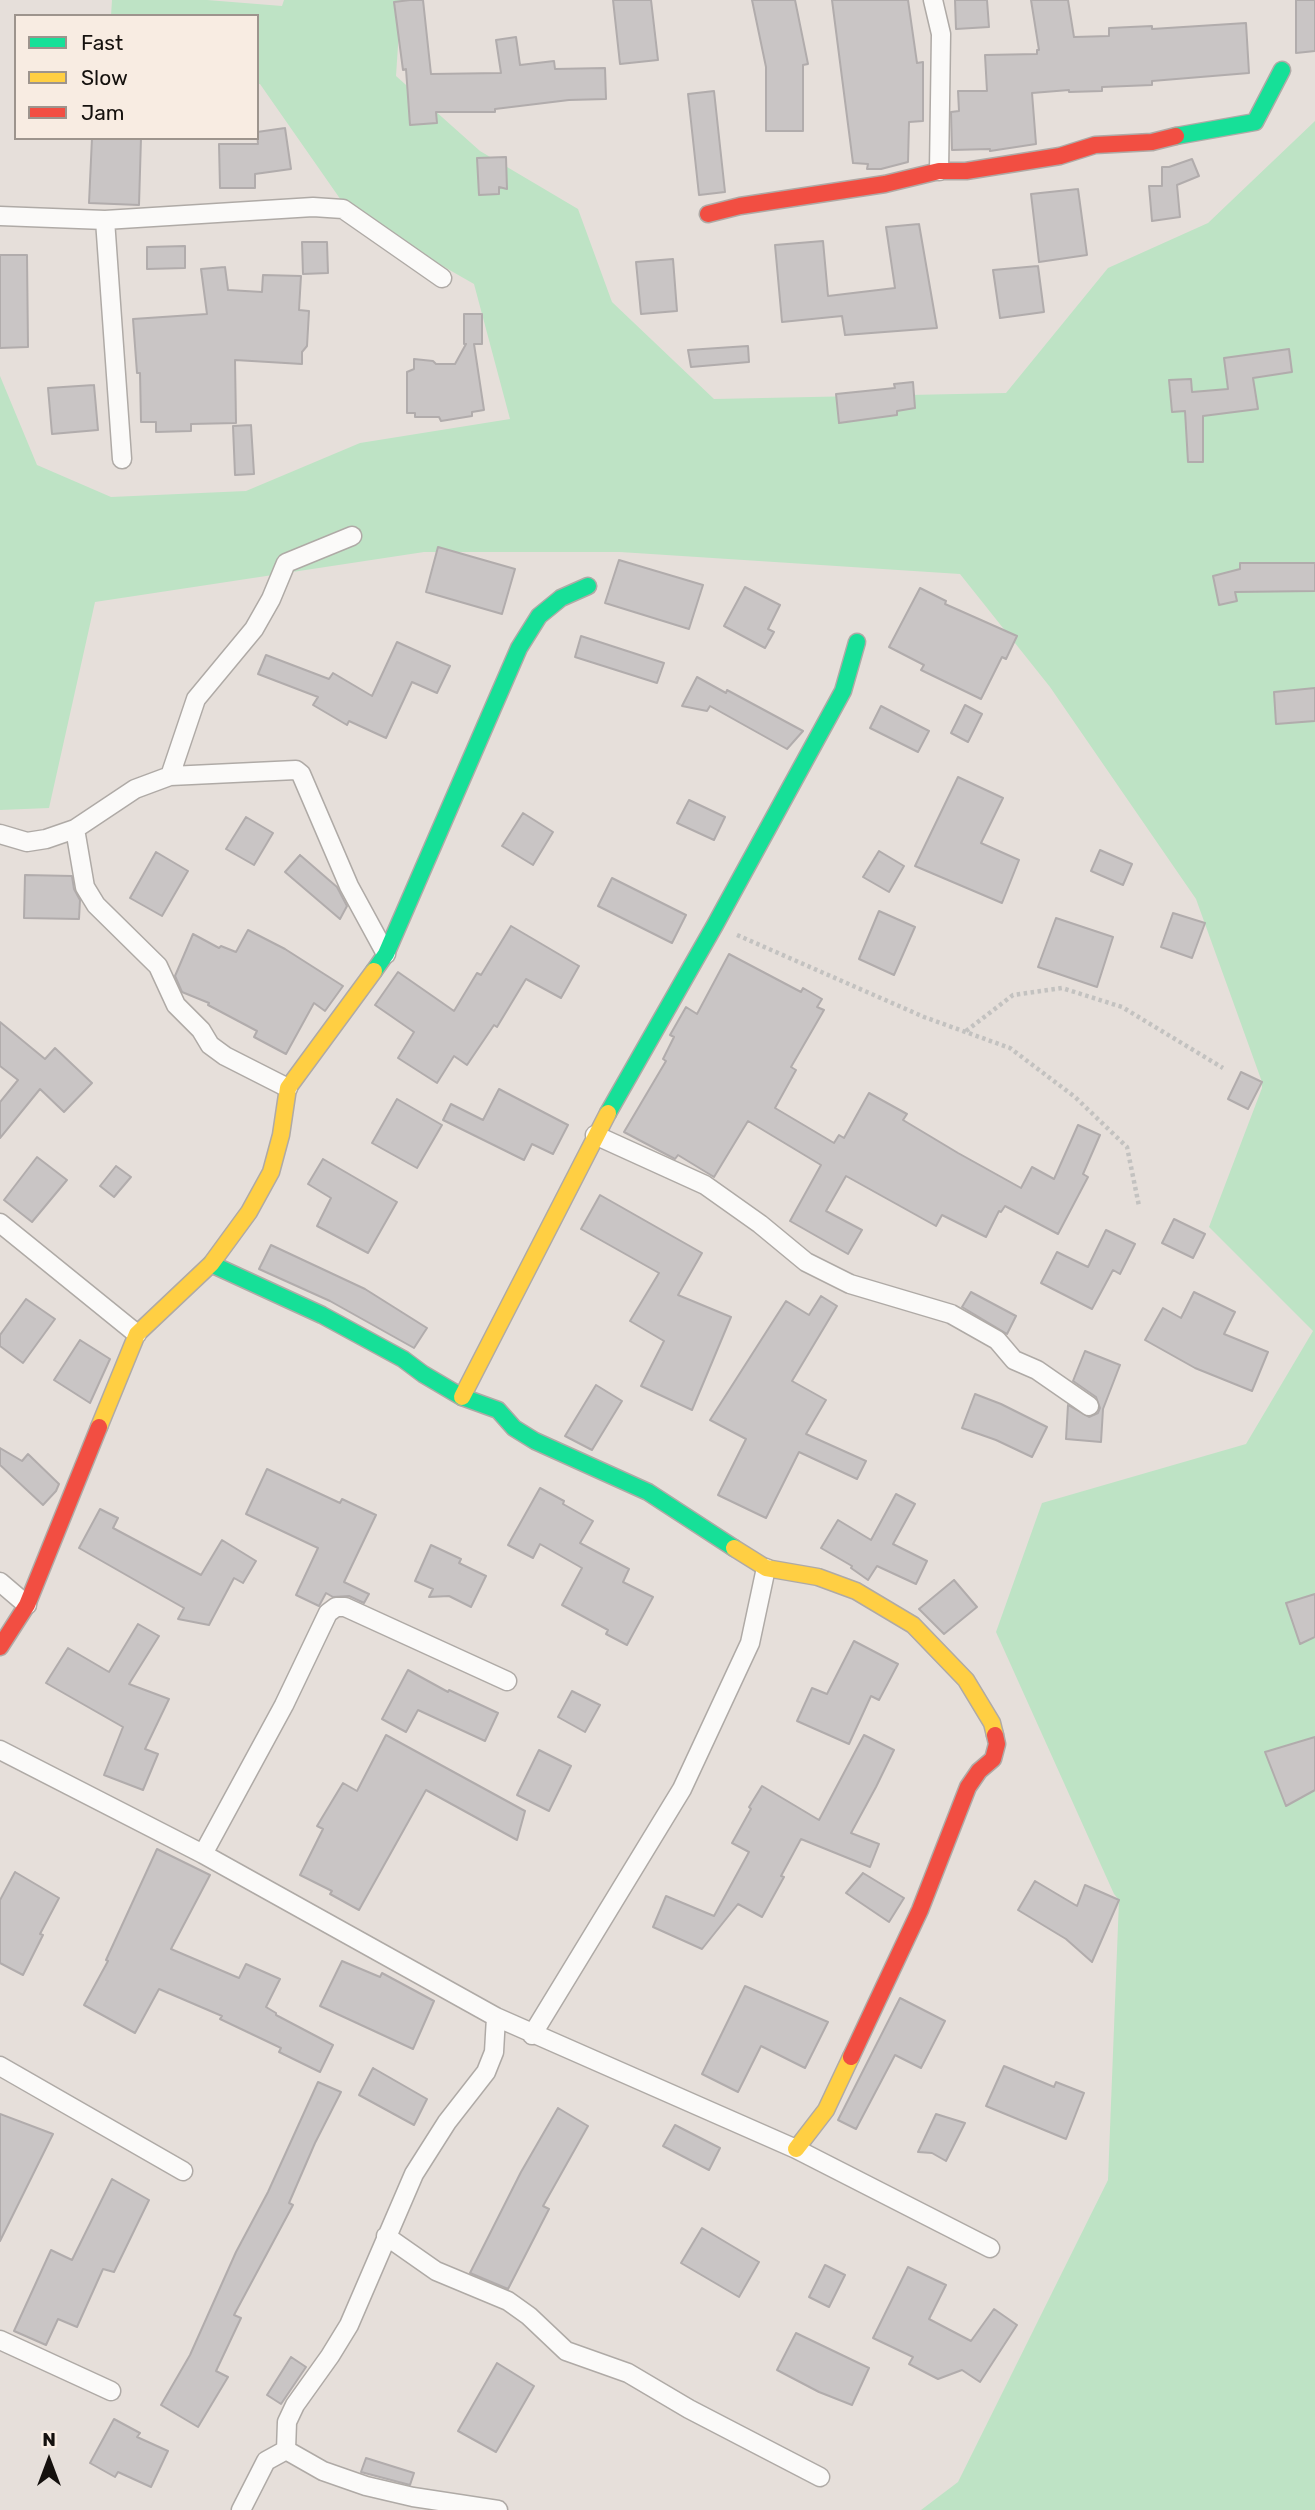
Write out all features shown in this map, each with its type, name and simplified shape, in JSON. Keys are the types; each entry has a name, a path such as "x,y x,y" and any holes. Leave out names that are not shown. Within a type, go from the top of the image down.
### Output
{"street":[{"path":"933,0 941,34 939,171"},
{"path":"708,214 740,206 885,184 939,171 966,171 1060,156 1095,145 1152,142 1181,135 1242,127 1255,122 1282,70"},
{"path":"0,216 105,220 313,207 343,209 442,278"},
{"path":"105,220 122,459"},
{"path":"170,776 196,699 254,629 271,599 286,563 352,536"},
{"path":"0,1647 27,1605 137,1334 211,1264 249,1212 271,1172 281,1135 288,1088 386,954 519,648 539,615 561,598 588,586"},
{"path":"462,1397 595,1135 715,925 843,691 857,642"},
{"path":"0,834 27,842 46,839 75,829 135,789 170,776 296,770 301,774 349,886 386,954"},
{"path":"75,829 85,887 96,905 158,966 176,1005 201,1031 210,1045 225,1056 288,1088"},
{"path":"595,1135 705,1185 760,1224 806,1262 850,1284 951,1314 997,1340 1014,1360 1037,1370 1089,1406"},
{"path":"0,1223 137,1334"},
{"path":"211,1264 322,1315 403,1359 462,1397 498,1410 514,1428 535,1441 648,1492 766,1568 818,1577 856,1591 913,1625 966,1680 992,1723 997,1744 993,1759 979,1771 968,1787 920,1910 827,2110 810,2128 796,2150"},
{"path":"532,2035 682,1789 750,1643 766,1568"},
{"path":"0,1582 27,1605"},
{"path":"203,1854 284,1705 328,1613 335,1607 345,1607 507,1681"},
{"path":"0,1750 203,1854 496,2017 796,2150 990,2248"},
{"path":"286,2451 288,2422 295,2405 349,2325 414,2174 447,2122 486,2072 494,2052 496,2017"},
{"path":"0,2066 183,2171"},
{"path":"386,2235 436,2271 508,2301 529,2316 566,2351 628,2373 689,2409 820,2477"},
{"path":"0,2340 111,2391"},
{"path":"241,2510 266,2461 286,2451"},
{"path":"286,2451 323,2471 366,2486 413,2497 498,2510"}],"path":[{"path":"715,925 924,1017 1010,1048 1074,1097 1127,1147 1139,1206"},
{"path":"965,1032 1013,995 1062,988 1122,1007 1223,1068"}],"green space":[{"path":"112,0 207,0 282,6 284,0 401,0 396,76 480,151 578,209 612,302 714,399 1006,393 1108,268 1208,223 1315,121 1315,2510 921,2510 958,2482 1108,2180 1119,1900 996,1632 1042,1503 1246,1444 1313,1331 1209,1227 1262,1082 1196,899 1050,687 960,574 620,552 424,552 95,602 49,808 0,810 0,376 37,465 111,497 246,491 360,443 510,419 474,284 350,213 259,84 259,14 111,14"}],"building":[{"path":"423,0 431,74 501,73 496,40 516,37 520,65 554,61 555,69 605,68 606,99 569,100 495,109 495,112 436,112 437,123 410,125 406,69 403,70 394,2"},
{"path":"613,0 651,0 658,60 620,64"},
{"path":"752,0 795,0 808,64 803,65 803,131 766,131 766,67"},
{"path":"832,0 908,0 917,63 923,62 923,121 909,122 908,162 881,169 867,169 868,164 853,163"},
{"path":"955,0 987,0 989,27 956,29"},
{"path":"1031,0 1068,0 1074,37 1109,36 1109,28 1152,26 1152,29 1246,23 1249,73 1152,81 1152,85 1102,87 1102,91 1032,93 1036,144 990,151 952,150 951,112 959,111 958,91 987,91 985,55 1037,54 1039,50"},
{"path":"1296,0 1315,0 1315,51 1296,53"},
{"path":"714,91 725,192 699,195 688,94"},
{"path":"285,128 291,169 255,174 255,188 220,188 219,144 258,144 259,132"},
{"path":"92,140 141,140 139,205 89,203"},
{"path":"506,157 507,189 499,187 499,194 479,195 477,158"},
{"path":"1192,159 1199,176 1177,185 1180,217 1152,221 1149,186 1162,186 1162,167"},
{"path":"1078,189 1087,255 1039,262 1031,194"},
{"path":"919,224 937,328 845,335 842,316 782,322 775,245 823,241 828,296 895,288 886,227"},
{"path":"302,242 327,242 328,273 303,274"},
{"path":"185,246 185,268 147,269 147,247"},
{"path":"0,255 27,255 28,347 0,348"},
{"path":"673,259 677,311 641,314 636,262"},
{"path":"1038,266 1044,312 1000,318 993,270"},
{"path":"225,267 228,290 262,292 263,275 301,276 299,310 309,311 307,346 302,352 302,364 235,360 236,423 191,424 191,431 156,432 156,422 141,422 140,373 137,373 133,319 207,314 201,269"},
{"path":"464,314 482,314 482,344 474,344 484,410 472,412 472,416 441,421 439,417 415,417 415,413 407,413 407,372 414,369 414,359 433,361 436,364 455,364 466,344"},
{"path":"748,346 749,362 691,367 688,350"},
{"path":"1289,349 1292,372 1253,378 1258,409 1203,416 1203,462 1188,462 1185,411 1172,412 1169,380 1191,379 1192,392 1228,389 1224,358"},
{"path":"913,382 915,408 897,411 897,415 839,423 836,394 895,388 894,384"},
{"path":"94,385 98,430 52,434 48,388"},
{"path":"251,425 254,474 235,475 233,426"},
{"path":"438,547 515,569 502,614 426,592"},
{"path":"619,560 703,585 689,629 605,603"},
{"path":"1240,563 1315,563 1315,591 1235,592 1237,601 1219,605 1213,576 1240,569"},
{"path":"745,587 780,605 768,629 774,632 765,648 724,626"},
{"path":"920,588 946,601 945,604 1017,636 1006,659 1002,657 981,699 921,670 924,665 889,647"},
{"path":"581,636 664,663 657,683 575,657"},
{"path":"397,642 450,666 437,693 412,682 386,738 349,721 347,725 313,705 318,697 258,674 266,655 329,679 333,673 372,696"},
{"path":"697,677 803,731 787,749 710,706 707,711 682,706"},
{"path":"1315,688 1315,721 1276,724 1274,692"},
{"path":"965,705 982,714 968,742 951,733"},
{"path":"881,706 929,731 918,752 870,728"},
{"path":"958,777 1003,798 981,843 1019,860 1002,903 915,866"},
{"path":"689,800 725,817 714,840 677,823"},
{"path":"523,813 553,832 533,865 502,846"},
{"path":"246,817 273,833 254,865 226,849"},
{"path":"1100,850 1132,864 1123,885 1091,871"},
{"path":"879,851 904,866 889,892 863,877"},
{"path":"156,852 188,871 162,916 130,898"},
{"path":"300,855 337,887 347,906 340,919 285,872"},
{"path":"25,875 72,876 74,889 80,900 79,919 24,918"},
{"path":"612,878 686,915 672,943 598,906"},
{"path":"879,911 915,927 894,975 859,959"},
{"path":"1173,913 1205,923 1192,958 1161,947"},
{"path":"1056,918 1113,937 1097,987 1038,967"},
{"path":"511,926 579,966 561,998 526,979 497,1027 494,1025 467,1065 454,1056 437,1083 398,1058 414,1032 375,1005 398,972 454,1011 477,973 481,975"},
{"path":"248,930 285,949 343,986 325,1011 314,1003 286,1054 254,1037 257,1031 208,1005 209,1003 182,992 175,976 193,934 219,948 221,946 236,952"},
{"path":"729,954 801,992 803,988 822,999 817,1007 824,1010 791,1067 796,1070 775,1108 834,1143 839,1135 844,1138 869,1093 907,1114 903,1120 1021,1188 1032,1167 1054,1179 1078,1125 1100,1135 1083,1174 1088,1177 1058,1234 1005,1206 999,1211 986,1237 942,1215 936,1226 846,1176 826,1211 862,1230 848,1254 790,1221 821,1165 748,1121 714,1177 678,1155 675,1159 624,1132 666,1061 663,1059 674,1037 670,1035 686,1007 697,1014"},
{"path":"0,1022 45,1059 55,1048 92,1083 64,1112 40,1089 0,1138 0,1102 18,1080 0,1066"},
{"path":"1241,1072 1262,1082 1248,1109 1228,1099"},
{"path":"499,1089 568,1125 553,1154 532,1144 524,1160 443,1120 451,1104 483,1120"},
{"path":"397,1099 442,1125 417,1168 372,1143"},
{"path":"37,1157 67,1180 32,1222 4,1200"},
{"path":"323,1159 397,1202 368,1253 317,1226 331,1198 308,1184"},
{"path":"116,1166 131,1177 114,1197 100,1186"},
{"path":"600,1195 702,1253 678,1295 731,1317 692,1410 641,1386 664,1341 630,1321 659,1273 581,1229"},
{"path":"1174,1219 1205,1234 1193,1258 1162,1243"},
{"path":"1106,1230 1135,1244 1120,1274 1113,1270 1092,1309 1041,1283 1057,1252 1088,1267"},
{"path":"271,1245 365,1289 427,1328 414,1348 330,1301 259,1269"},
{"path":"971,1292 1016,1316 1007,1334 962,1307"},
{"path":"1194,1292 1235,1312 1224,1334 1268,1352 1252,1391 1195,1368 1145,1340 1163,1308 1181,1318"},
{"path":"821,1296 837,1306 792,1381 826,1400 806,1434 866,1461 857,1479 799,1452 766,1518 718,1495 746,1439 710,1420 786,1301 809,1315"},
{"path":"26,1299 55,1319 23,1363 0,1346 0,1335"},
{"path":"80,1340 110,1359 90,1403 54,1380"},
{"path":"1085,1351 1120,1365 1103,1409 1101,1442 1066,1439 1068,1405 1089,1417 1098,1413 1100,1408 1096,1397 1073,1381"},
{"path":"596,1385 622,1401 592,1450 565,1436"},
{"path":"975,1394 1047,1427 1032,1457 962,1428"},
{"path":"0,1448 22,1461 28,1454 59,1484 43,1505 0,1465"},
{"path":"267,1469 340,1503 342,1499 376,1515 344,1582 369,1594 364,1603 349,1596 333,1597 326,1593 319,1606 296,1595 318,1548 246,1514"},
{"path":"540,1488 593,1521 580,1543 629,1569 623,1582 653,1597 627,1645 606,1634 608,1630 562,1605 582,1568 540,1544 533,1558 508,1545"},
{"path":"896,1494 915,1504 893,1544 927,1561 916,1584 877,1566 868,1580 851,1568 852,1566 821,1548 838,1520 871,1540"},
{"path":"100,1509 118,1518 113,1528 201,1575 222,1540 256,1561 243,1583 234,1578 209,1625 178,1619 184,1608 79,1548"},
{"path":"431,1545 461,1559 459,1563 486,1576 471,1607 449,1596 429,1597 433,1589 415,1581"},
{"path":"954,1580 977,1607 944,1634 919,1609"},
{"path":"1315,1594 1315,1637 1300,1644 1286,1603"},
{"path":"138,1624 159,1636 129,1684 169,1699 145,1749 158,1754 143,1790 104,1775 123,1727 46,1683 68,1648 109,1672"},
{"path":"854,1641 898,1664 879,1700 871,1696 849,1744 797,1721 812,1688 827,1694"},
{"path":"408,1670 448,1692 449,1690 498,1713 485,1741 418,1710 406,1732 382,1719"},
{"path":"572,1691 600,1705 585,1732 558,1717"},
{"path":"386,1735 525,1811 517,1840 426,1790 359,1910 330,1894 332,1891 300,1875 323,1829 317,1826 343,1783 357,1791"},
{"path":"864,1735 894,1750 851,1833 879,1844 870,1867 801,1839 762,1917 738,1904 702,1949 653,1927 666,1896 714,1916 749,1852 732,1843 762,1786 819,1820"},
{"path":"1315,1737 1315,1790 1286,1806 1265,1752"},
{"path":"539,1750 571,1766 549,1811 517,1795"},
{"path":"157,1849 210,1875 171,1949 239,1978 246,1964 280,1979 266,2007 333,2045 320,2072 279,2052 281,2048 220,2019 222,2016 159,1989 135,2033 84,2005 108,1961 106,1960"},
{"path":"15,1872 59,1898 23,1975 0,1963 0,1900"},
{"path":"863,1873 904,1898 889,1922 846,1893"},
{"path":"1035,1881 1077,1906 1085,1885 1119,1900 1092,1962 1066,1939 1018,1910"},
{"path":"342,1961 380,1977 382,1973 434,2001 413,2049 320,2006"},
{"path":"745,1986 828,2022 805,2068 761,2046 738,2092 702,2074"},
{"path":"900,1998 945,2021 921,2068 895,2055 856,2129 838,2120"},
{"path":"1004,2066 1054,2087 1056,2082 1084,2093 1066,2139 986,2106"},
{"path":"373,2068 427,2099 414,2125 359,2095"},
{"path":"318,2082 341,2092 289,2203 293,2205 234,2315 241,2318 216,2371 228,2377 198,2427 161,2405 190,2355"},
{"path":"558,2108 588,2126 543,2206 549,2209 508,2289 470,2273 521,2172"},
{"path":"0,2114 53,2134 0,2241"},
{"path":"936,2114 965,2123 946,2161 932,2153 918,2152"},
{"path":"675,2125 720,2148 709,2170 663,2146"},
{"path":"112,2179 149,2200 114,2272 103,2269 77,2327 58,2319 46,2345 14,2331 51,2250 72,2260"},
{"path":"702,2228 759,2262 739,2297 681,2263"},
{"path":"825,2265 845,2275 829,2307 809,2297"},
{"path":"908,2267 946,2285 929,2319 971,2341 994,2309 1017,2325 980,2382 962,2370 938,2379 909,2364 913,2357 873,2338"},
{"path":"796,2333 869,2368 852,2405 819,2392 777,2370"},
{"path":"291,2357 306,2367 281,2404 267,2395"},
{"path":"497,2363 534,2386 496,2452 458,2431"},
{"path":"114,2419 140,2433 137,2437 168,2451 151,2487 118,2472 115,2477 90,2463"},
{"path":"366,2458 414,2473 410,2485 361,2472"}],"traffic: fast":[{"path":"1176,136 1255,122 1282,70"},
{"path":"374,971 386,954 519,648 539,616 561,598 588,586"},
{"path":"608,1113 843,691 857,642"},
{"path":"211,1264 322,1315 403,1359 462,1397 498,1410 514,1428 535,1441 648,1492 734,1548"}],"traffic: slow":[{"path":"99,1427 137,1334 211,1264 249,1212 271,1172 281,1135 288,1088 374,971"},
{"path":"462,1397 608,1113"},
{"path":"734,1548 766,1568 818,1577 856,1591 913,1625 966,1680 992,1723 995,1735"},
{"path":"796,2149 826,2110 851,2057"}],"traffic: jam":[{"path":"708,214 740,206 885,184 939,171 966,171 1060,156 1095,145 1152,142 1176,136"},
{"path":"0,1647 27,1605 99,1427"},
{"path":"851,2057 920,1910 968,1787 979,1771 993,1759 997,1744 995,1735"}]}
